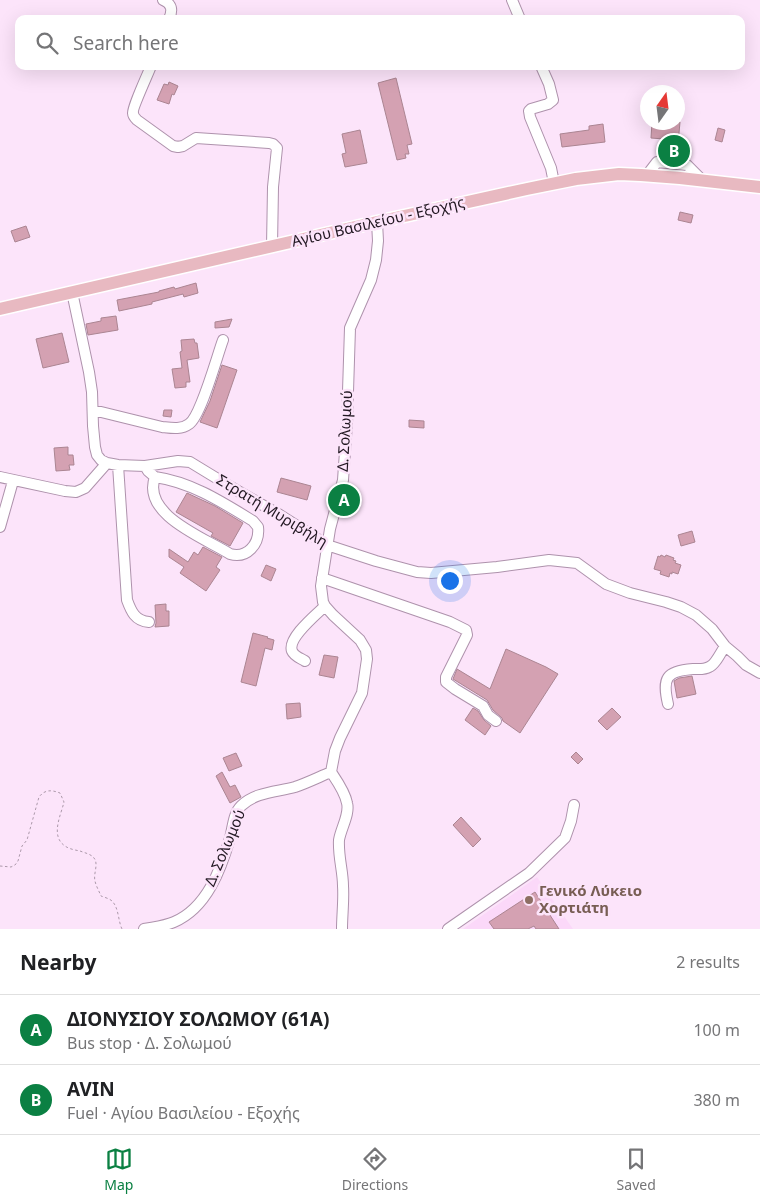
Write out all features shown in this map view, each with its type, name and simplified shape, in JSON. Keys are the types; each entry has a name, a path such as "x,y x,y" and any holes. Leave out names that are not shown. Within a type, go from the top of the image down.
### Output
{"main road":[{"name":"Αγίου Βασιλείου - Εξοχής","path":"0,308 377,222 595,176 620,174 647,175 760,187"}],"street":[{"path":"163,0 172,10 170,15"},
{"path":"512,0 518,15"},
{"path":"149,70 135,104 133,115 137,120 173,146 183,146 196,138 269,143 276,146 272,246"},
{"path":"543,70 553,100 548,104 529,111 551,168 554,184"},
{"name":"Δ. Σολωμού","path":"325,606 322,596 322,578 333,514 343,480 350,328 370,280 376,260 377,222"},
{"path":"0,478 76,492 85,488 107,463 97,455 95,447 89,372 72,292"},
{"path":"93,410 162,427 174,428 188,425 202,404 223,340"},
{"name":"Στρατή Μυριβήλη","path":"107,463 145,466 178,461 190,462 327,545 417,572 431,573 498,567 549,560 577,564 606,584 630,593 681,607 696,615 712,629 725,646 746,665 760,673"},
{"path":"118,465 127,600 135,616 140,620 148,622"},
{"path":"145,466 155,477 170,479 195,488 253,521 259,530 256,542 249,551 236,556 171,520 157,502 152,485 155,477"},
{"path":"0,528 13,481"},
{"path":"322,578 450,622 466,630 467,635 446,677 446,682 483,706 496,721"},
{"path":"305,661 292,652 293,642 295,637 325,606 333,616 360,640 366,650 367,659 362,693 340,738 335,751 331,772 348,804 339,840 340,865 344,885 342,929"},
{"path":"668,704 665,688 669,676 677,671 710,667 714,664 725,646"},
{"name":"Δ. Σολωμού","path":"144,929 175,922 189,914 203,900 216,877 235,816 241,806 255,796 296,786 331,772"},
{"path":"448,929 536,867 565,838 574,804"}],"path":[{"path":"0,866 11,867 18,861 22,846 27,840 39,796 49,790 60,793 64,802 58,826 59,839 67,848 87,853 94,858 96,861 94,880 97,888 101,896 112,900 122,929"}],"shaded area":[{"name":"Γενικό Λύκειο Χορτιάτη","path":"537,877 573,929 463,929"}],"building":[{"path":"396,78 412,144 407,145 409,154 405,154 406,158 397,160 378,83"},
{"path":"169,82 178,86 174,95 172,94 169,104 157,100 164,84 168,85"},
{"path":"603,124 605,142 562,147 560,134 589,130 589,126"},
{"path":"718,128 725,130 722,142 715,140"},
{"path":"360,130 367,163 345,167 342,154 346,153 342,134"},
{"path":"652,130 679,130 678,144 685,145 685,153 663,152 664,139 651,138"},
{"path":"680,212 693,215 691,223 678,220"},
{"path":"26,226 30,237 15,242 11,231"},
{"path":"196,283 198,293 184,297 183,294 152,302 152,304 119,311 117,300"},
{"path":"116,316 118,330 88,335 86,324 101,321 101,318"},
{"path":"232,319 229,327 215,328 215,322"},
{"path":"62,333 69,362 43,368 36,339"},
{"path":"194,339 195,343 197,343 199,358 187,360 190,382 186,382 186,387 175,388 172,369 182,368 181,340"},
{"path":"222,365 237,370 217,428 200,422 210,401"},
{"path":"164,410 172,410 171,417 163,416"},
{"path":"409,420 424,421 424,428 409,427"},
{"path":"68,447 68,455 73,455 74,465 69,465 70,470 56,471 54,448"},
{"path":"281,478 311,486 307,500 277,492"},
{"path":"187,493 215,506 243,523 230,546 211,536 213,533 176,512"},
{"path":"692,531 695,542 681,546 678,535"},
{"path":"203,547 222,557 216,567 220,570 206,591 180,573 184,567 169,557 169,549 188,562 194,552 198,555"},
{"path":"661,555 674,558 675,563 681,565 678,574 672,572 669,577 660,574 661,571 654,569 658,556 660,557"},
{"path":"266,565 276,569 271,581 261,576"},
{"path":"166,604 166,611 169,611 169,626 155,627 155,605"},
{"path":"253,633 274,640 272,650 265,648 256,686 241,682"},
{"path":"506,649 558,674 520,733 503,721 487,700 453,679 457,669 490,689"},
{"path":"324,655 338,657 334,678 319,675"},
{"path":"692,676 696,694 677,698 674,681 679,678"},
{"path":"300,703 301,717 287,719 286,704"},
{"path":"473,708 491,726 485,735 465,720"},
{"path":"612,708 621,717 607,730 598,721"},
{"path":"576,752 583,759 578,764 571,757"},
{"path":"236,753 242,766 229,771 223,758"},
{"path":"222,772 230,787 235,785 241,797 230,803 216,776"},
{"path":"461,817 481,839 473,847 453,825"},
{"path":"535,892 559,929 536,929 534,926 528,929 494,929 489,922"}],"place":[{"name":"AVIN","path":"674,151"},
{"name":"ΔΙΟΝΥΣΙΟΥ ΣΟΛΩΜΟΥ (61Α)","path":"344,500"},
{"name":"Γενικό Λύκειο Χορτιάτη","path":"529,900"}]}
